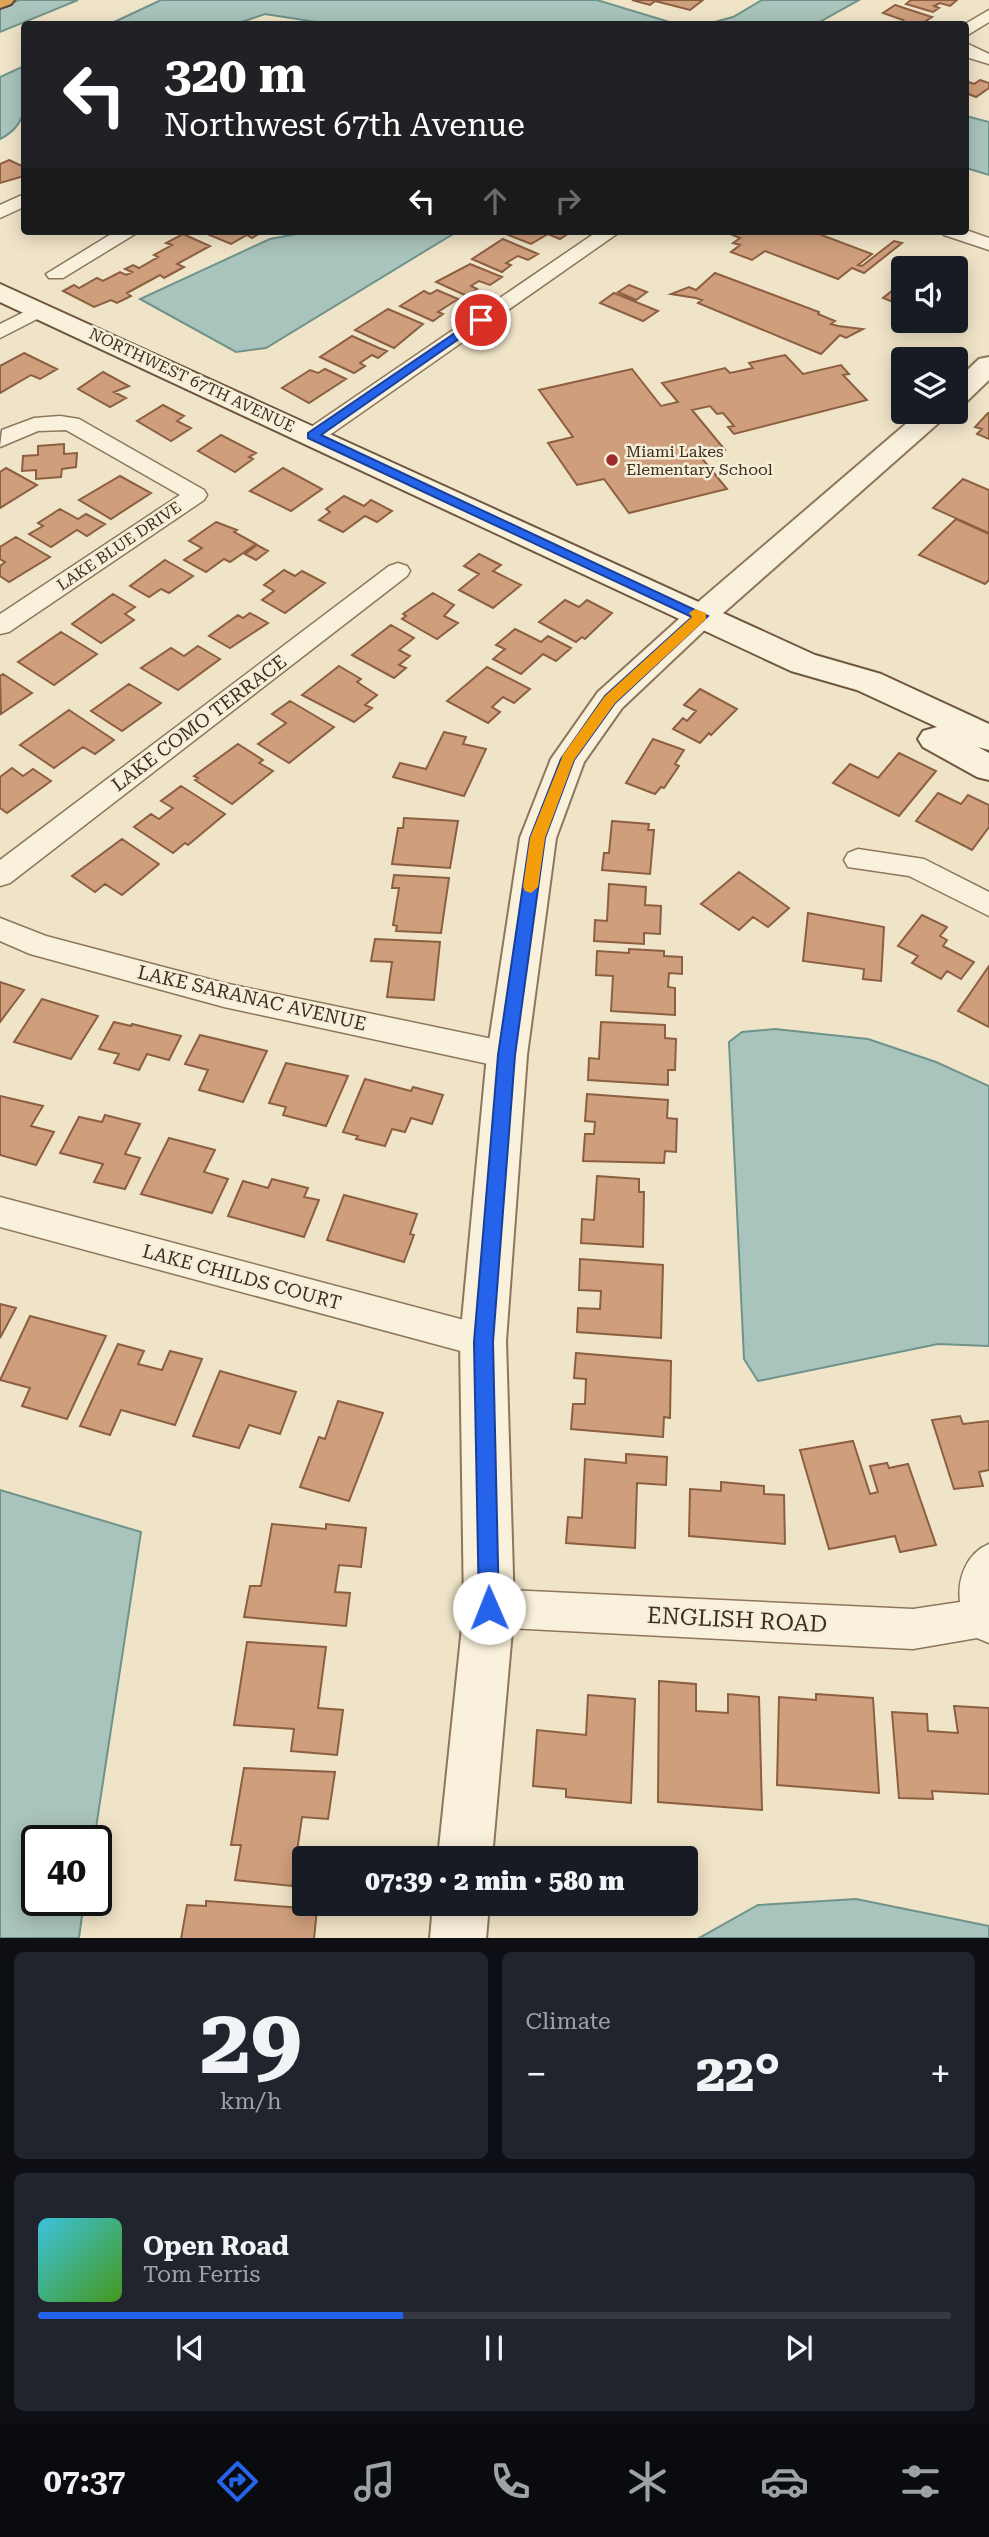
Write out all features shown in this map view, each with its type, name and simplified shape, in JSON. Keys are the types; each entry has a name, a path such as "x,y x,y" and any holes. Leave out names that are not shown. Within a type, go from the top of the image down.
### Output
{"street":[{"path":"969,30 989,15"},
{"path":"969,53 989,59"},
{"path":"0,212 21,202"},
{"path":"56,274 123,235"},
{"path":"313,436 605,235"},
{"path":"963,235 989,244"},
{"name":"NORTHWEST 67TH AVENUE","path":"0,292 803,663 869,682 989,738"},
{"path":"0,332 40,310"},
{"path":"968,387 985,375"},
{"name":"LAKE BLUE DRIVE","path":"0,440 24,426 47,421 71,424 196,495 0,626"},
{"path":"466,1846 489,1608 483,1342 506,1055 538,838 568,759 610,700 701,616 923,424"},
{"name":"LAKE COMO TERRACE","path":"0,875 398,571"},
{"name":"NORTHWEST 67TH AVENUE","path":"803,663 851,696 989,768"},
{"path":"858,860 914,866 989,905"},
{"name":"LAKE SARANAC AVENUE","path":"0,929 40,946 224,995 506,1055"},
{"name":"LAKE CHILDS COURT","path":"0,1212 483,1342"},
{"name":"ENGLISH ROAD","path":"489,1608 913,1629 987,1620 979,1601 978,1586 982,1572 989,1563"},
{"path":"458,1938 460,1916"}],"water":[{"path":"19,0 78,0 21,21 21,23 0,32 0,8"},
{"path":"161,0 597,0 666,21 310,21 265,14 245,21 116,21"},
{"path":"762,0 859,0 821,21 718,21 733,17"},
{"path":"21,67 21,119 0,139 0,77"},
{"path":"969,117 989,122 989,175 969,169"},
{"path":"291,235 451,235 266,348 236,352 140,299 270,239"},
{"path":"775,1029 868,1039 936,1062 989,1086 989,1346 938,1344 758,1381 744,1359 729,1042 742,1032"},
{"path":"0,1490 141,1532 96,1825 21,1825 21,1916 82,1916 79,1938 0,1938"},
{"path":"856,1899 989,1926 989,1938 699,1938 758,1905"}],"building":[{"path":"632,0 703,0 690,10 655,1 650,5"},
{"path":"911,0 957,0 950,6 940,3 934,6 939,8 933,12 906,4"},
{"path":"895,5 932,17 926,21 901,21 883,13"},
{"path":"980,80 989,83 989,88 976,97 969,94 969,82 974,84"},
{"path":"9,160 21,166 21,177 0,183 0,164"},
{"path":"185,235 210,246 177,264 184,267 164,278 160,275 127,293 131,296 117,303 111,300 94,307 63,291 74,285 79,288 97,278 103,281 120,272 126,275 132,272 125,269 133,265 139,268 172,245 166,243"},
{"path":"210,235 247,235 231,244"},
{"path":"508,235 546,235 531,244"},
{"path":"550,235 566,235 560,239"},
{"path":"733,235 822,235 872,254 858,265 862,266 894,241 902,243 864,273 852,268 838,279 765,251 752,260 731,252 740,245 733,243 740,238"},
{"path":"503,239 538,254 528,260 518,256 506,263 511,265 502,272 472,259"},
{"path":"470,264 502,277 490,285 479,281 471,286 477,289 467,296 436,282"},
{"path":"715,273 819,312 818,314 835,321 831,324 863,329 846,338 840,335 821,354 698,303 702,300 671,294 689,287 696,290"},
{"path":"629,285 647,292 636,300 618,292"},
{"path":"437,290 458,299 438,312 443,314 433,321 400,306 424,291 430,294"},
{"path":"891,292 891,301 883,298"},
{"path":"614,293 658,311 643,321 600,303"},
{"path":"388,309 423,324 394,348 355,330"},
{"path":"352,336 387,351 378,358 372,355 360,363 365,366 354,373 320,357"},
{"path":"24,353 57,369 40,379 31,375 0,393 0,366"},
{"path":"785,355 803,374 841,365 849,374 843,375 867,400 734,434 728,427 734,426 723,413 717,414 710,406 692,410 725,450 700,456 727,489 629,513 604,479 577,485 548,443 573,437 539,390 632,369 661,406 678,402 662,383 725,368 730,373 753,368 749,363"},
{"path":"325,369 346,379 309,403 282,388 310,370 318,373"},
{"path":"103,372 129,386 114,392 126,398 110,407 78,389"},
{"path":"163,405 184,416 177,421 191,428 171,441 137,421"},
{"path":"988,413 989,439 977,434 982,429 975,427"},
{"path":"221,435 256,453 249,457 253,459 235,472 198,451"},
{"path":"64,444 64,454 77,453 76,467 62,469 61,477 36,479 36,470 22,471 23,456 38,455 38,446"},
{"path":"6,468 37,485 0,508 0,472"},
{"path":"283,468 322,489 291,511 250,491"},
{"path":"120,476 151,493 111,519 79,500"},
{"path":"963,479 989,490 989,533 933,508"},
{"path":"344,496 364,506 371,500 392,511 377,522 365,516 343,532 319,520 330,512 326,509"},
{"path":"60,509 78,519 86,514 105,524 87,536 77,530 51,547 29,534 43,526 38,523"},
{"path":"956,519 989,534 989,580 985,584 919,555"},
{"path":"216,522 237,530 234,532 256,544 230,562 224,559 206,572 184,560 202,548 189,541"},
{"path":"16,537 50,557 9,582 0,576 0,566 5,562 0,559 0,547"},
{"path":"257,545 268,551 256,560 245,554"},
{"path":"479,554 501,565 493,571 521,585 493,608 459,590 479,574 464,566"},
{"path":"165,560 193,576 169,593 161,589 149,597 130,586"},
{"path":"284,570 295,576 302,571 325,583 285,613 262,600 274,591 264,585"},
{"path":"433,593 454,605 444,616 458,623 437,639 402,619 406,616 403,614"},
{"path":"113,594 135,607 125,614 134,620 101,643 72,624"},
{"path":"565,600 579,607 587,600 612,613 585,639 582,637 576,642 539,622"},
{"path":"250,613 268,623 230,648 209,636 238,615 243,618"},
{"path":"391,625 414,638 399,650 410,656 399,665 406,668 394,678 352,655"},
{"path":"515,629 541,642 548,636 571,648 556,661 543,654 521,674 493,659 505,649 496,645"},
{"path":"61,632 97,654 54,685 18,662"},
{"path":"198,646 220,659 178,690 141,668 171,648 184,656"},
{"path":"339,666 361,679 357,682 377,695 365,705 372,708 354,722 302,695"},
{"path":"487,667 530,689 514,703 503,697 492,707 500,712 488,723 447,701"},
{"path":"3,674 32,693 1,714 0,676"},
{"path":"129,684 161,703 122,731 91,711"},
{"path":"700,689 737,709 700,743 673,729 683,718 687,721 696,711 684,705"},
{"path":"290,701 334,727 289,763 258,744 286,723 272,714"},
{"path":"69,710 114,740 95,754 83,747 54,768 20,745"},
{"path":"444,732 466,737 463,744 486,749 464,796 393,777 400,763 426,769"},
{"path":"653,739 684,750 675,764 679,766 664,788 661,787 655,794 626,783"},
{"path":"238,744 263,760 259,763 273,771 232,804 195,780 198,778 194,776"},
{"path":"899,753 936,771 899,816 833,783 850,764 878,778"},
{"path":"12,768 23,776 33,769 51,781 7,813 0,808 0,777"},
{"path":"181,786 225,814 188,845 185,843 173,853 134,827 151,814 159,819 173,808 161,801"},
{"path":"938,793 961,804 968,795 989,805 989,827 972,850 916,821"},
{"path":"404,818 458,821 450,868 392,864 398,828 403,828"},
{"path":"612,821 649,824 648,830 654,830 650,874 602,870 604,853 609,853"},
{"path":"122,839 159,864 122,895 105,884 95,892 72,876"},
{"path":"739,872 789,908 768,927 753,917 739,930 701,904"},
{"path":"394,875 449,878 441,933 396,931 397,926 393,925 399,888 392,888"},
{"path":"609,884 646,887 645,905 661,906 660,934 644,933 644,944 594,941 595,920 607,921"},
{"path":"808,913 884,927 881,981 863,979 864,969 803,961"},
{"path":"922,915 947,927 940,936 947,940 943,946 974,962 961,979 947,971 941,979 912,963 918,956 898,946"},
{"path":"375,939 440,942 434,1000 387,997 392,962 371,961"},
{"path":"629,949 664,951 664,956 682,957 682,974 669,973 668,987 675,988 675,1015 611,1011 613,976 596,975 597,951 629,953"},
{"path":"989,966 989,1027 958,1011"},
{"path":"0,982 24,990 0,1022"},
{"path":"42,999 98,1016 71,1059 14,1042"},
{"path":"114,1022 181,1036 169,1060 147,1054 139,1070 114,1063 119,1054 99,1049"},
{"path":"601,1022 665,1025 665,1038 676,1039 675,1070 668,1070 668,1085 588,1080 589,1058 599,1059"},
{"path":"200,1035 267,1051 243,1102 199,1090 208,1070 185,1064"},
{"path":"286,1063 348,1076 326,1126 283,1115 286,1107 269,1103"},
{"path":"365,1079 411,1091 413,1087 443,1095 432,1124 411,1118 405,1132 392,1129 385,1146 356,1139 358,1136 343,1132"},
{"path":"587,1094 668,1100 667,1118 677,1119 676,1152 665,1151 664,1163 583,1161 585,1134 594,1134 595,1122 585,1121"},
{"path":"0,1096 43,1106 31,1126 54,1132 36,1165 0,1155"},
{"path":"105,1115 140,1124 125,1154 140,1158 125,1189 94,1182 103,1164 60,1153 79,1117 102,1122"},
{"path":"169,1138 215,1150 204,1172 228,1179 212,1213 141,1194"},
{"path":"597,1176 639,1179 639,1192 644,1192 643,1247 581,1243 582,1219 594,1220"},
{"path":"272,1179 308,1188 304,1197 319,1200 304,1237 228,1216 243,1181 268,1188"},
{"path":"344,1195 417,1214 410,1234 414,1235 404,1262 327,1240"},
{"path":"580,1259 663,1265 661,1338 577,1332 578,1308 600,1309 601,1291 579,1290"},
{"path":"0,1304 16,1308 0,1338"},
{"path":"30,1316 106,1336 67,1419 22,1406 30,1388 0,1380"},
{"path":"118,1344 144,1351 138,1364 162,1370 170,1351 202,1359 175,1425 121,1410 110,1435 80,1426"},
{"path":"576,1353 671,1361 670,1418 664,1417 663,1437 571,1429 573,1404 585,1404 586,1379 574,1378"},
{"path":"220,1371 296,1392 280,1434 249,1425 239,1448 193,1436"},
{"path":"338,1401 383,1413 349,1501 300,1487 319,1437 325,1439"},
{"path":"960,1416 963,1424 989,1421 989,1470 979,1472 983,1486 954,1489 932,1420"},
{"path":"853,1441 870,1494 878,1492 870,1466 887,1463 889,1468 908,1464 936,1545 900,1552 895,1536 829,1549 800,1450"},
{"path":"626,1454 667,1457 666,1485 637,1483 635,1548 566,1543 568,1517 582,1518 585,1459 626,1463"},
{"path":"721,1482 764,1486 764,1494 784,1495 785,1544 689,1536 690,1489 721,1491"},
{"path":"272,1524 326,1529 326,1524 366,1528 361,1567 339,1565 335,1592 350,1593 346,1626 244,1617 250,1586 261,1586"},
{"path":"247,1642 326,1647 318,1708 343,1710 337,1755 291,1751 294,1729 234,1725"},
{"path":"659,1681 696,1684 696,1711 728,1713 728,1694 759,1697 762,1810 658,1802"},
{"path":"816,1694 873,1698 879,1793 777,1785 779,1697 816,1700"},
{"path":"588,1695 635,1699 631,1803 566,1797 566,1789 533,1786 537,1730 586,1735"},
{"path":"954,1706 989,1708 989,1794 932,1791 933,1799 899,1798 892,1712 927,1714 928,1731 958,1733"},
{"path":"244,1768 335,1772 328,1819 302,1817 298,1846 292,1846 292,1886 235,1880 241,1845 231,1845"},
{"path":"206,1901 292,1907 292,1916 316,1916 314,1938 181,1938 187,1905 206,1906"}],"slow traffic":[{"path":"531,887 538,838 568,759 610,700 701,616 695,613"}],"place":[{"name":"Miami Lakes Elementary School","path":"612,460"}],"route":[{"path":"481,320 313,436 701,616 610,700 568,759 538,838 506,1055 483,1342 489,1608"}]}
